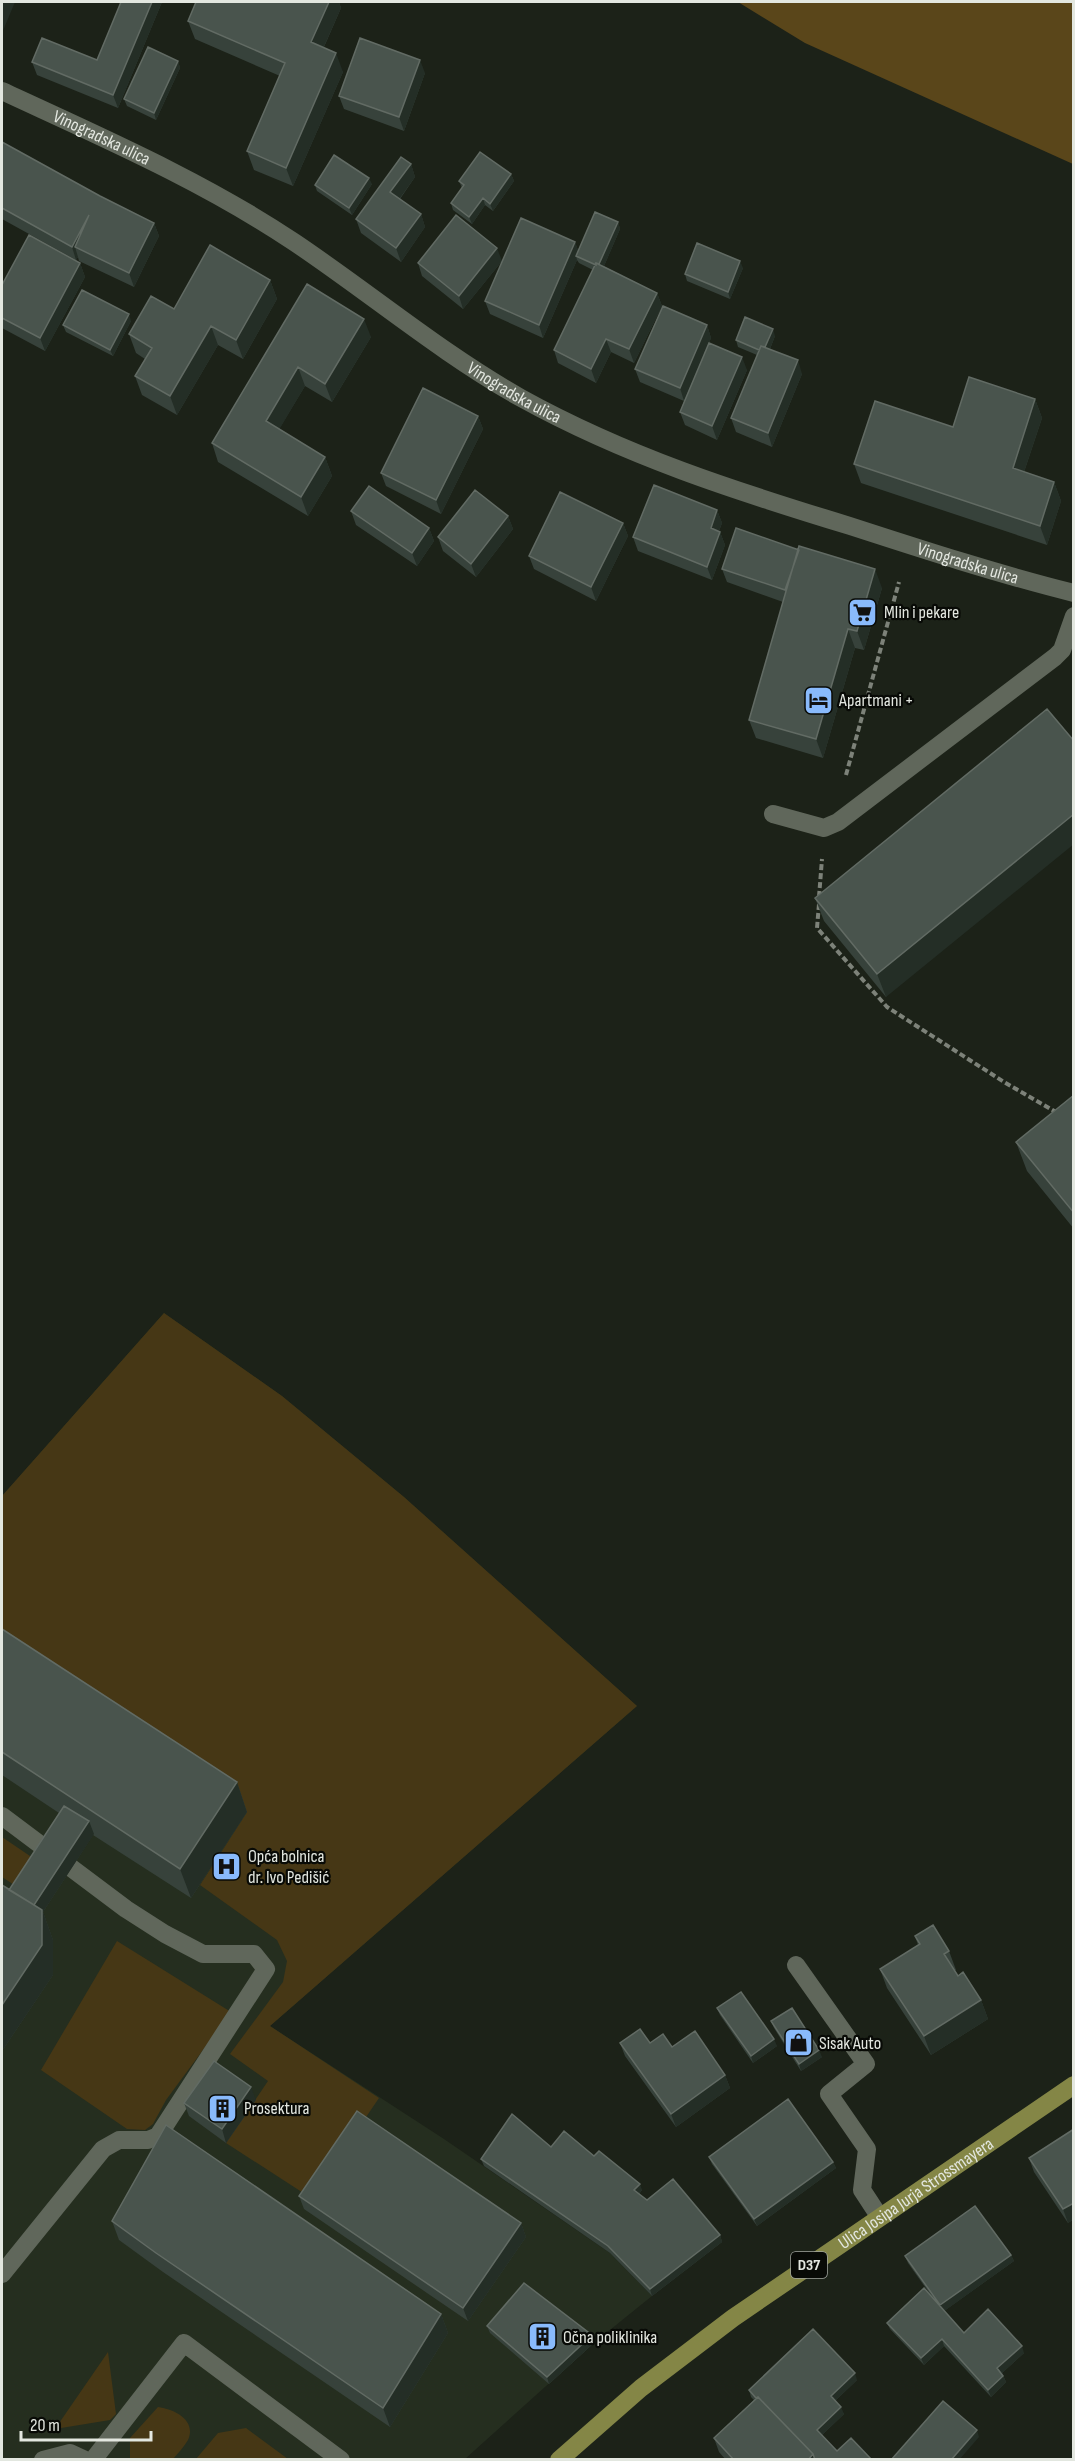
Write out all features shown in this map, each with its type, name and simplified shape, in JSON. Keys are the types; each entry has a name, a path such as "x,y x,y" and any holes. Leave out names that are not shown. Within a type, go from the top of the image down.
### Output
{"main road":[{"name":"Ulica Josipa Jurja Strossmayera","path":"559,2460 686,2352 879,2216 1074,2085"}],"street":[{"name":"Vinogradska ulica","path":"2,90 137,154 243,211 293,242 472,369 599,438 740,493 1074,593"},
{"path":"773,814 824,828 838,822 1055,657 1062,650 1074,616"},
{"path":"2,1816 126,1909 165,1934 203,1954 254,1954 266,1969 158,2136 148,2140 119,2140 103,2149 2,2274"},
{"path":"796,1965 866,2064 828,2094 867,2149 862,2190 879,2216"},
{"path":"93,2460 184,2343 341,2460"},
{"path":"43,2460 70,2453 85,2460"}],"path":[{"path":"899,582 847,774 824,828 817,928 887,1007 1058,1114"}],"shaded area":[{"path":"738,2 1073,2 1073,164 805,43"},
{"name":"Opća bolnica dr. Ivo Pedišić","path":"164,1313 282,1396 404,1497 637,1706 270,2026 444,2139 610,2253 652,2296 595,2342 465,2459 2,2460 2,1496"},
{"path":"164,1313 282,1396 404,1497 637,1706 270,2026 379,2098 311,2198 226,2143 268,2081 230,2054 283,1982 287,1961 277,1940 200,1885 247,1812 2,1651 2,1496"},
{"path":"2,1837 30,1856 40,1867 25,1892 2,1877"},
{"path":"117,1941 231,2012 166,2100 153,2124 145,2130 127,2129 41,2070"},
{"path":"108,2352 116,2414 110,2420 55,2429"},
{"path":"158,2407 171,2410 187,2421 190,2433 188,2440 173,2459 130,2459 130,2438"},
{"path":"246,2428 288,2459 196,2459 218,2433"}],"building":[{"path":"121,2 152,2 113,95 32,62 42,38 97,60"},
{"path":"196,2 329,2 311,42 336,53 286,168 247,151 285,63 188,21"},
{"path":"360,38 420,60 399,117 339,96"},
{"path":"148,47 178,61 154,113 124,99"},
{"path":"2,142 154,223 129,273 75,247 89,215 72,247 2,208"},
{"path":"480,152 511,174 490,204 483,198 469,217 451,203 464,185 459,181"},
{"path":"334,155 369,178 349,208 315,185"},
{"path":"401,157 411,164 390,192 421,214 396,248 356,219"},
{"path":"595,212 618,222 599,264 596,263 596,265 576,256"},
{"path":"456,215 497,248 459,296 418,263"},
{"path":"521,218 575,242 539,325 485,301"},
{"path":"29,235 80,263 40,338 2,318 2,285"},
{"path":"697,243 740,261 728,292 685,274"},
{"path":"210,245 270,280 236,340 211,326 170,396 135,376 152,348 129,334 151,296 174,309"},
{"path":"596,263 657,293 629,349 606,339 591,369 554,350"},
{"path":"307,284 364,319 325,384 298,367 266,421 325,457 301,497 212,443"},
{"path":"82,290 129,314 110,350 63,325"},
{"path":"663,306 707,325 680,388 635,369"},
{"path":"745,317 773,329 765,347 761,346 759,350 736,340"},
{"path":"709,343 742,357 712,426 680,412"},
{"path":"761,346 798,360 768,433 731,418"},
{"path":"969,377 1035,399 1013,468 1054,482 1040,526 854,464 875,401 953,427"},
{"path":"423,388 478,416 436,500 381,473"},
{"path":"654,485 717,510 711,528 720,532 707,567 633,537"},
{"path":"369,486 429,528 412,553 351,511"},
{"path":"475,490 508,516 471,564 438,537"},
{"path":"560,492 623,523 591,587 529,556"},
{"path":"736,528 799,550 785,590 722,569"},
{"path":"799,546 875,569 857,631 848,629 816,739 749,720"},
{"path":"1047,709 1074,741 1074,814 877,974 815,898"},
{"path":"1074,1095 1074,1213 1016,1142"},
{"path":"2,1629 237,1782 180,1869 2,1752"},
{"path":"64,1806 89,1821 34,1905 9,1890"},
{"path":"2,1885 42,1910 42,1945 2,2005"},
{"path":"933,1925 949,1951 944,1954 958,1976 963,1972 981,2000 924,2036 880,1969 920,1944 915,1936"},
{"path":"741,1992 774,2039 751,2056 717,2008"},
{"name":"Sisak Auto","path":"792,2008 819,2050 799,2064 771,2021"},
{"path":"640,2029 650,2043 663,2034 672,2047 695,2031 725,2075 671,2114 620,2043"},
{"name":"Prosektura","path":"214,2061 251,2087 222,2129 184,2103"},
{"path":"788,2099 833,2162 754,2219 709,2157"},
{"path":"357,2111 521,2223 463,2308 299,2196"},
{"path":"512,2114 551,2147 564,2131 594,2156 599,2151 640,2184 634,2190 647,2200 673,2179 720,2235 650,2289 608,2246 481,2159"},
{"path":"166,2125 441,2314 383,2408 112,2221"},
{"path":"1074,2129 1074,2203 1063,2209 1029,2158"},
{"path":"975,2206 1011,2255 940,2305 905,2256"},
{"name":"Očna poliklinika","path":"524,2283 592,2335 547,2377 487,2326"},
{"path":"924,2288 964,2333 988,2309 1022,2346 997,2368 1003,2376 988,2390 942,2339 921,2358 887,2323"},
{"path":"813,2329 855,2373 831,2396 841,2407 817,2430 837,2451 851,2438 872,2460 815,2460 813,2454 749,2390"},
{"path":"758,2397 813,2454 808,2460 734,2460 714,2438"},
{"path":"943,2401 977,2430 951,2460 891,2460"}],"place":[{"name":"Mlin i pekare","path":"863,612"},
{"name":"Apartmani +","path":"818,700"},
{"name":"Opća bolnica dr. Ivo Pedišić","path":"227,1866"},
{"name":"Sisak Auto","path":"798,2043"},
{"name":"Prosektura","path":"223,2108"},
{"name":"Očna poliklinika","path":"542,2337"}]}
